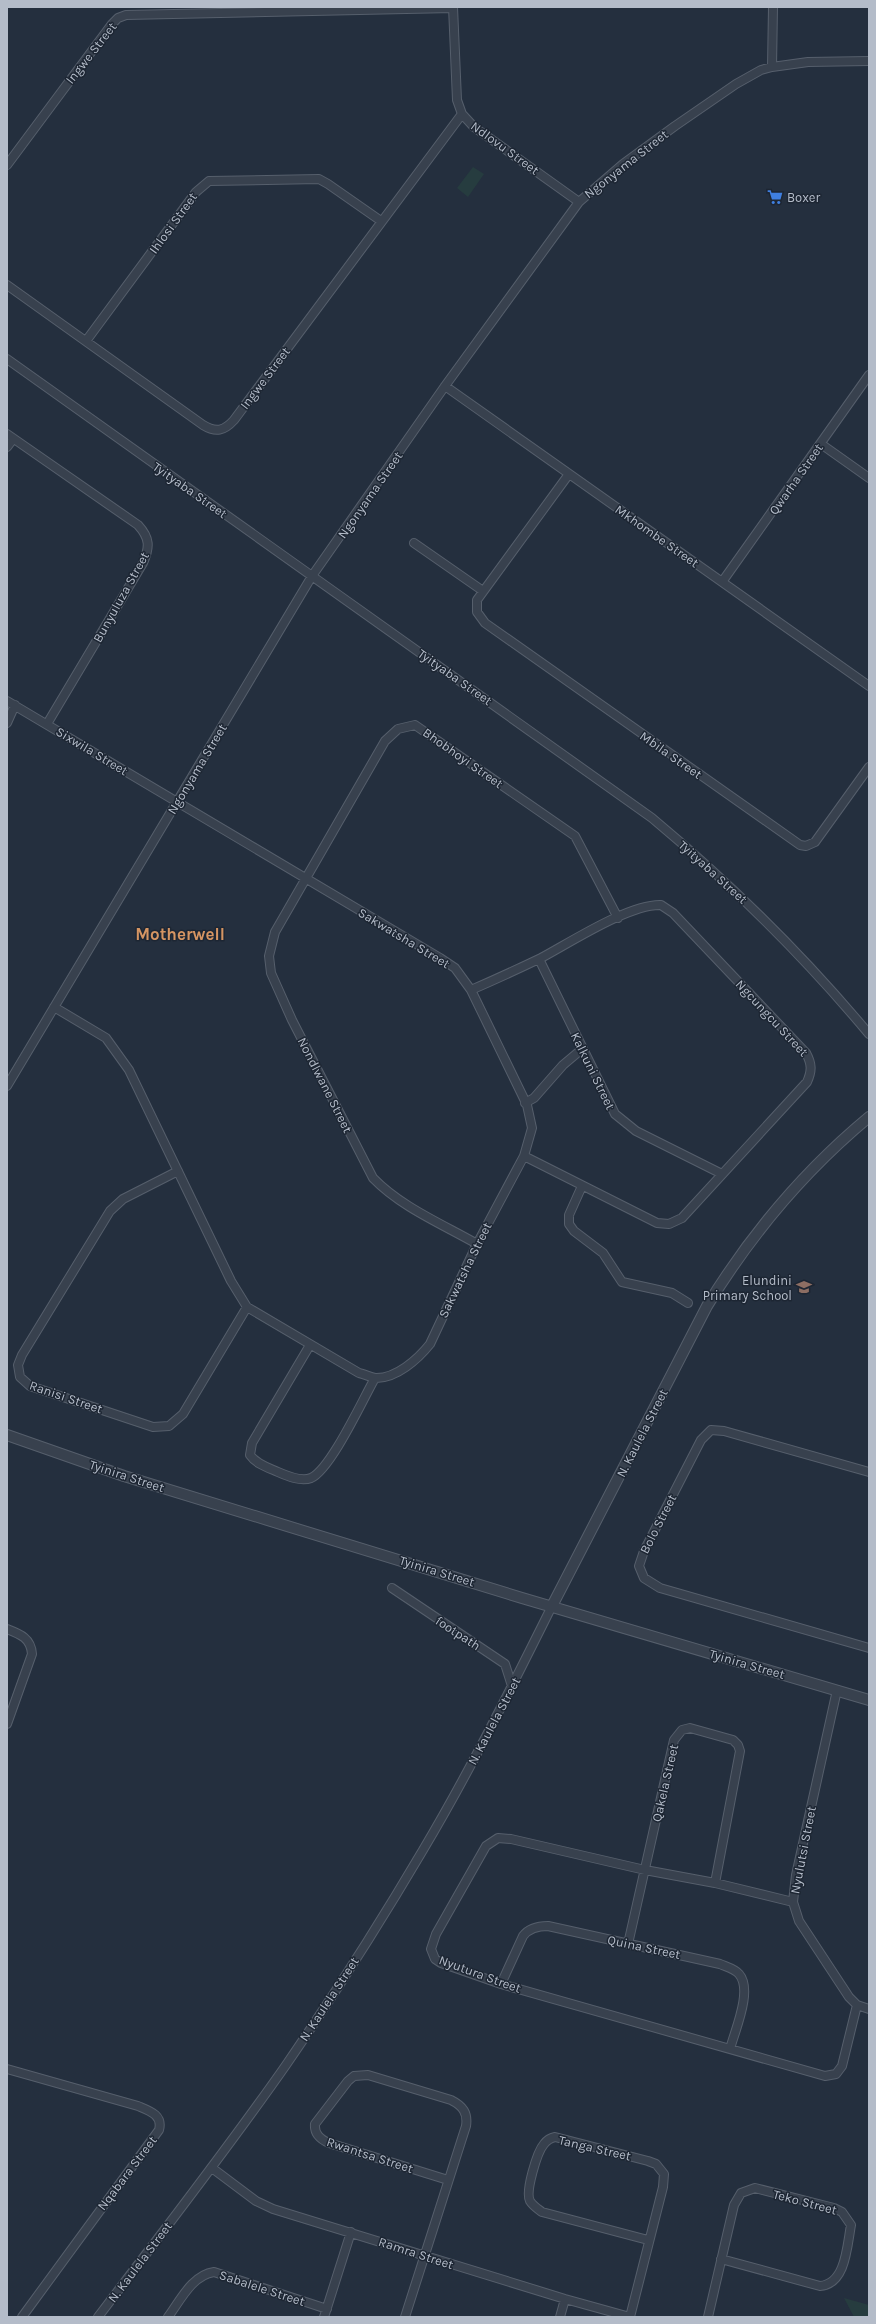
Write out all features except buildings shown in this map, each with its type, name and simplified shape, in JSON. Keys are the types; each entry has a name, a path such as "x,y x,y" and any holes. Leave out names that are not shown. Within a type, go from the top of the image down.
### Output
{"street":[{"name":"Ndlovu Street","path":"453,7 455,90 462,114 474,127 579,202"},
{"name":"Ingwe Street","path":"7,165 112,24 118,18 126,15 453,7"},
{"path":"772,66 773,7"},
{"name":"Ngonyama Street","path":"7,1086 312,576 445,386 579,202 623,164 675,126 736,84 772,66 808,62 869,61"},
{"name":"Ingwe Street","path":"7,285 203,425 216,431 223,430 234,420 462,114"},
{"name":"Ihlosi Street","path":"86,341 196,192 209,181 319,180 328,184 382,221"},
{"name":"Tyityaba Street","path":"7,359 652,818 727,883 781,935 839,997 869,1034"},
{"name":"Qwarha Street","path":"722,582 869,375"},
{"name":"Mkhombe Street","path":"445,386 869,686"},
{"path":"7,447 10,437"},
{"name":"Bunyuluza Street","path":"10,437 138,526 145,534 149,542 148,551 143,563 47,724"},
{"path":"820,444 869,478"},
{"name":"Mbila Street","path":"569,474 483,591 476,606 480,618 485,623 800,845 806,846 815,842 869,767"},
{"path":"414,543 483,591"},
{"name":"Sixwila Street","path":"7,701 178,802"},
{"path":"7,723 15,705"},
{"name":"Bhobhoyi Street","path":"306,880 385,741 398,729 415,725 575,836 618,918"},
{"name":"Sakwatsha Street","path":"178,802 306,880 440,958 454,968 471,990 526,1103 532,1128 524,1156 477,1244 430,1344 421,1356 405,1367 391,1374 375,1378"},
{"name":"Nondlwane Street","path":"306,880 275,932 269,956 271,973 292,1020 373,1178 381,1186 414,1208 477,1244"},
{"name":"Ngcungcu Street","path":"471,990 538,959 618,918 656,905 667,908 806,1053 810,1059 811,1073 807,1082 682,1218 669,1224 657,1223 524,1156"},
{"name":"Kalkuni Street","path":"538,959 615,1114 625,1124 722,1174"},
{"path":"54,1007 106,1038 115,1048 129,1070 231,1281 247,1306 359,1373 375,1378 336,1449 316,1476 309,1479 300,1479 283,1474 258,1462 250,1454 252,1443 310,1345"},
{"path":"526,1103 534,1098 563,1065 582,1049"},
{"name":"N. Kaulela Street","path":"98,2317 212,2168 285,2065 351,1965 423,1850 512,1686 707,1306 729,1270 746,1245 806,1175 869,1117"},
{"name":"Ranisi Street","path":"178,1170 124,1199 110,1211 22,1355 18,1365 20,1377 30,1386 95,1408 153,1426 170,1426 183,1414 247,1306"},
{"path":"582,1186 569,1215 569,1224 574,1231 603,1253 622,1282 672,1293 688,1303"},
{"name":"Bolo Street","path":"869,1472 724,1431 711,1430 701,1440 644,1551 639,1566 644,1578 660,1588 869,1648"},
{"name":"Tyinira Street","path":"7,1435 124,1476 552,1606 869,1700"},
{"name":"footpath","path":"392,1588 505,1664 512,1686"},
{"path":"7,1629 20,1634 28,1641 32,1654 7,1724"},
{"name":"Nyulutsi Street","path":"837,1690 796,1874 793,1902 798,1921 840,1986 857,2005 869,2009"},
{"name":"Qakela Street","path":"628,1944 674,1740 682,1730 690,1728 733,1740 738,1745 740,1751 715,1883"},
{"name":"Nyutura Street","path":"793,1902 715,1883 645,1870 511,1839 498,1838 492,1840 486,1846 436,1934 431,1950 434,1959 441,1963 501,1984 825,2076 836,2074 842,2066 857,2005"},
{"name":"Quina Street","path":"501,1984 523,1936 526,1932 538,1926 548,1926 714,1963 739,1973 744,1982 745,1991 730,2049"},
{"name":"Nqabara Street","path":"7,2069 13,2069 143,2108 156,2114 160,2120 159,2130 22,2317"},
{"name":"Rwantsa Street","path":"405,2317 467,2120 462,2108 451,2100 368,2075 360,2075 348,2081 315,2124 316,2133 324,2141 448,2180"},
{"name":"Tanga Street","path":"630,2317 648,2240 663,2187 664,2174 656,2164 555,2137 546,2142 540,2152 529,2188 530,2201 534,2206 542,2212 648,2240"},
{"name":"Ramra Street","path":"212,2168 256,2201 425,2256 565,2299 630,2317"},
{"name":"Teko Street","path":"708,2317 734,2205 741,2193 748,2189 755,2188 834,2208 842,2212 851,2225 838,2277 828,2285 820,2286 722,2259"},
{"path":"324,2317 351,2232"},
{"name":"Sabalele Street","path":"168,2317 194,2282 201,2276 214,2272 327,2308"},
{"path":"560,2317 565,2299"}],"green space":[{"path":"473,167 484,174 468,197 457,188"},
{"path":"844,2298 869,2305 869,2317 854,2317"}],"place":[{"name":"Boxer","path":"775,197"},
{"name":"Elundini Primary School","path":"804,1287"}],"district":[{"name":"Motherwell","path":"180,934"}]}
